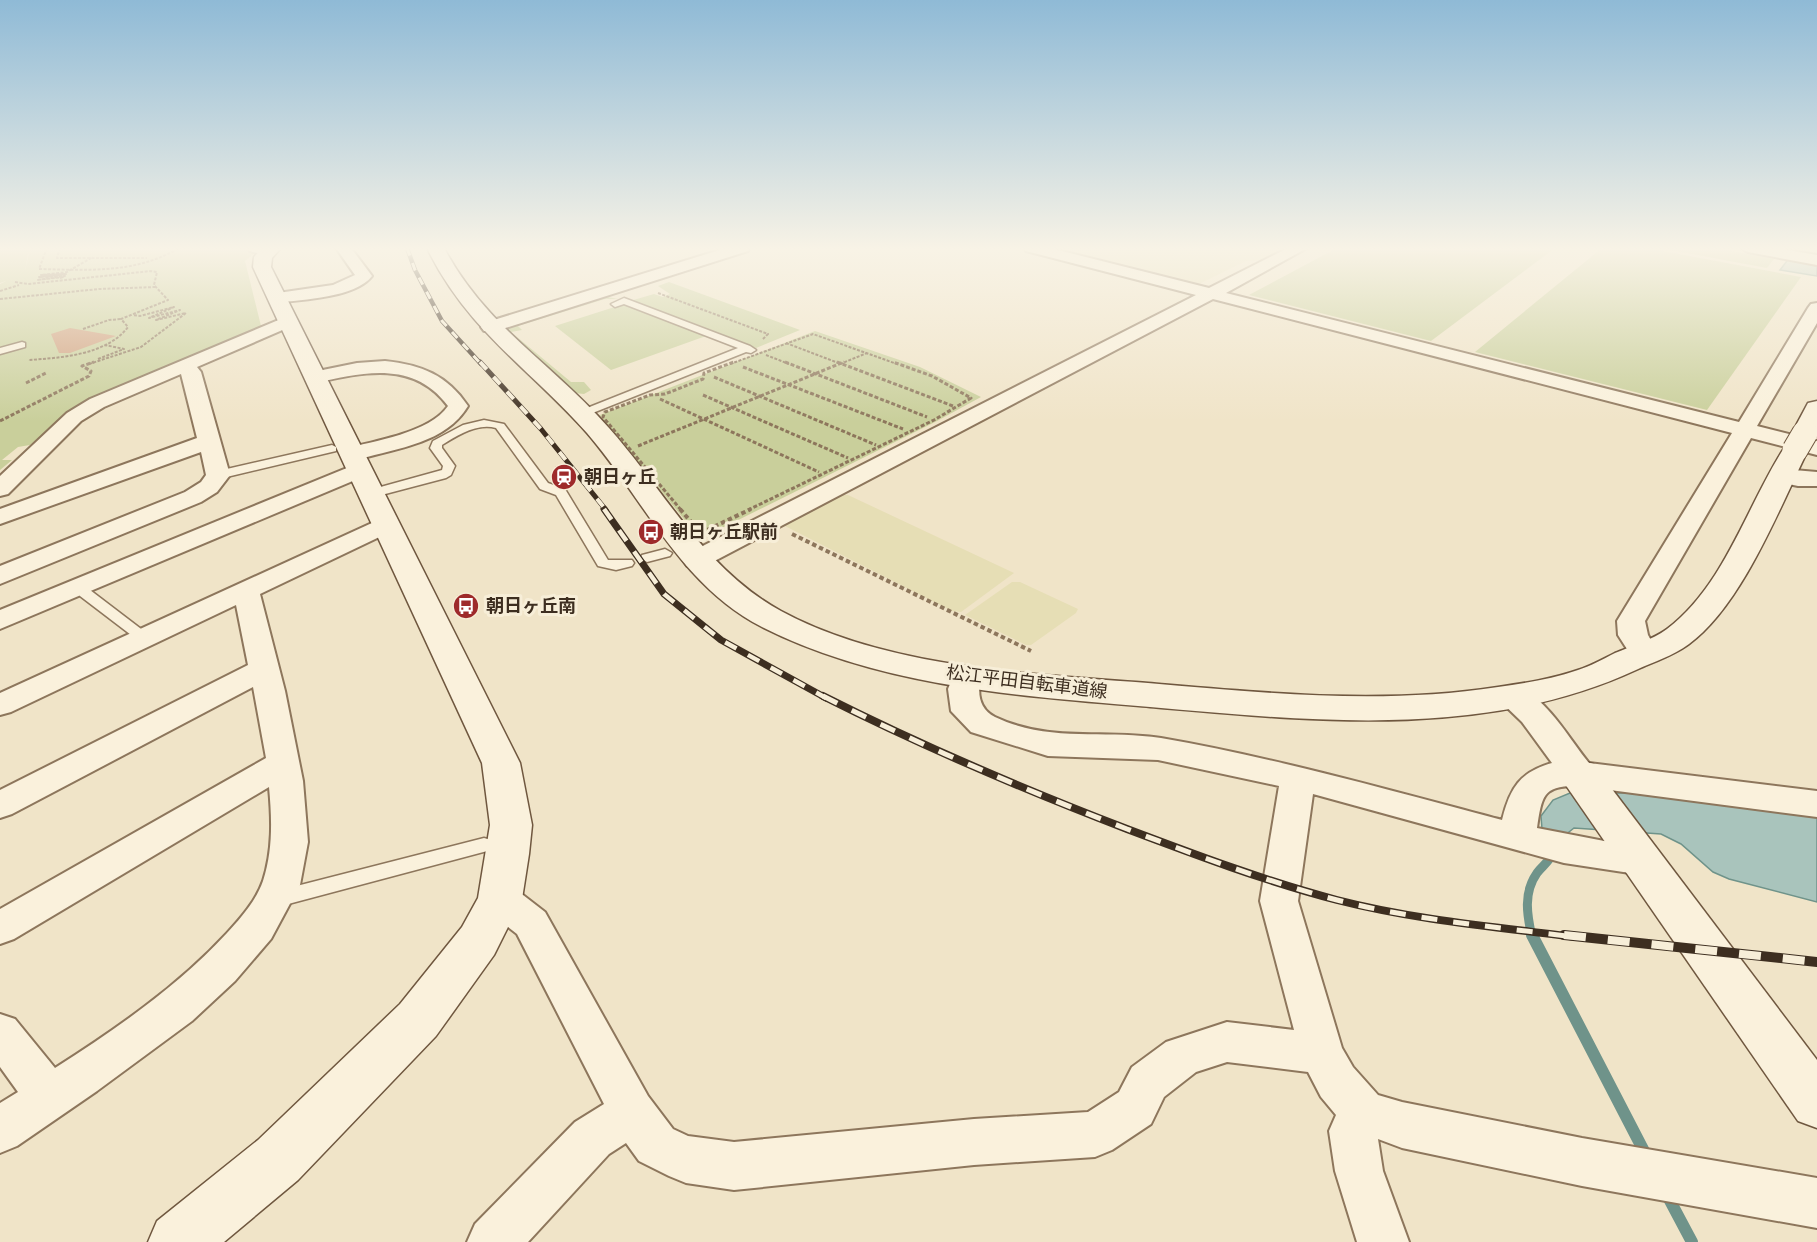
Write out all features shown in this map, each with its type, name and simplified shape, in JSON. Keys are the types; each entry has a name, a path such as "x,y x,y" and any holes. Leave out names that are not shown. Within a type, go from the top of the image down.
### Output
{"street":[{"path":"178,1242 278,1160 418,1020 478,941 500,899 511,825 501,763 482,719 359,479 315,377 281,306"},
{"name":"松江平田自転車道線","path":"473,306 490,327 600,432 664,523 681,557 770,619 824,642 966,678 1236,702 1358,708 1404,707 1512,697 1587,679 1679,636 1713,601 1807,434"},
{"path":"490,327 557,306"},
{"path":"681,557 769,523 1188,306"},
{"path":"1258,306 1744,430 1807,434 1812,481 1817,479"},
{"path":"1644,654 1633,635 1631,621 1817,308"},
{"path":"0,489 74,417 97,403 288,321"},
{"path":"0,576 185,501 209,488 218,475 192,372 182,366"},
{"path":"0,705 245,592 359,479 455,414 458,406 442,386 412,370 379,366 315,377"},
{"path":"0,517 208,442"},
{"path":"0,620 359,479"},
{"path":"0,1131 171,1012 225,964 251,934 274,900 286,869 290,844 283,763 249,601 245,592"},
{"path":"0,805 264,669"},
{"path":"966,678 963,688 967,711 982,724 1048,745 1158,749 1298,778 1539,843 1634,848"},
{"path":"1512,697 1533,716 1585,782 1817,1103"},
{"path":"0,928 283,763"},
{"path":"1539,843 1522,804 1529,792 1552,774 1585,782 1817,804"},
{"path":"1298,778 1279,901 1322,1054 1337,1082 1364,1112 1402,1125 1582,1162 1817,1203"},
{"path":"500,899 531,923 632,1112 656,1145 686,1159 734,1166 974,1142 1095,1134 1135,1108 1148,1082 1182,1056 1227,1042 1322,1054"},
{"path":"0,1034 49,1096"},
{"path":"493,1242 592,1138 632,1112"},
{"path":"1364,1112 1353,1131 1359,1171 1383,1242"}],"lane":[{"path":"580,414 646,393 749,349 635,306"},
{"path":"0,351 22,345"},
{"path":"218,475 359,479 442,475 447,472 449,466 436,448 437,444 479,424 496,424 500,426 544,486 561,492 603,563 616,566 627,563"},
{"path":"647,558 681,557"},
{"path":"85,593 144,638"},
{"path":"274,900 484,845"}],"path":[{"path":"84,329 109,320 121,319 154,306"},
{"path":"692,306 768,334 763,339"},
{"path":"0,421 89,376 91,371 82,366 141,347 164,332 170,322 186,313 156,320 180,310 149,318 174,307 140,316 133,315"},
{"path":"21,360 69,355 103,345 127,331 128,327 121,319"},
{"path":"813,334 933,376 971,398 934,420 705,531 698,530 603,417 606,412 646,393 665,394 703,379 699,371 734,363 813,334"},
{"path":"786,343 957,407"},
{"path":"99,361 97,360 124,350 103,345"},
{"path":"630,449 868,352"},
{"path":"764,354 934,420"},
{"path":"734,363 910,432"},
{"path":"699,371 879,446"},
{"path":"26,383 46,374"},
{"path":"646,393 823,474"},
{"path":"703,395 852,460"},
{"path":"769,523 1031,651"}],"shaded area":[{"path":"833,495 848,495 1014,573 961,612 952,611 783,525"},
{"path":"1012,582 1020,582 1078,609 1076,613 1031,645 1026,645 965,615"}],"green space":[{"path":"0,306 256,306 261,326 74,408 30,445 18,447 2,460 12,460 0,470"},
{"path":"583,306 518,326 522,330 511,332 571,382 584,382 591,390 584,394 575,393 505,329"},
{"path":"618,306 629,306 706,336 611,370 555,326"},
{"path":"643,306 734,306 800,330 756,348"},
{"path":"1292,306 1478,306 1431,341"},
{"path":"1531,306 1781,306 1707,410 1475,352"},
{"path":"815,331 920,367 981,397 700,539 600,415"}],"water":[{"path":"1570,793 1628,793 1817,817 1817,902 1729,879 1713,872 1681,844 1661,834 1574,828 1564,836 1542,829 1541,816 1553,800"}],"building":[{"path":"70,328 116,336 70,353 59,353 51,334"}],"waterway":[{"path":"1532,937 1528,896 1537,873 1549,860 1553,850"},
{"path":"1532,935 1647,1157"},
{"path":"1667,1195 1692,1242"}],"railway":[{"path":"434,306 442,321 481,364"},
{"path":"480,362 541,429 606,510"},
{"path":"604,509 664,594 721,640 826,698"},
{"path":"823,696 935,750 1050,798 1127,829 1284,885 1396,913 1575,937"},
{"path":"1564,935 1817,962"}],"place":[{"name":"朝日ヶ丘","path":"564,477"},
{"name":"朝日ヶ丘駅前","path":"651,532"},
{"name":"朝日ヶ丘南","path":"466,606"}]}
